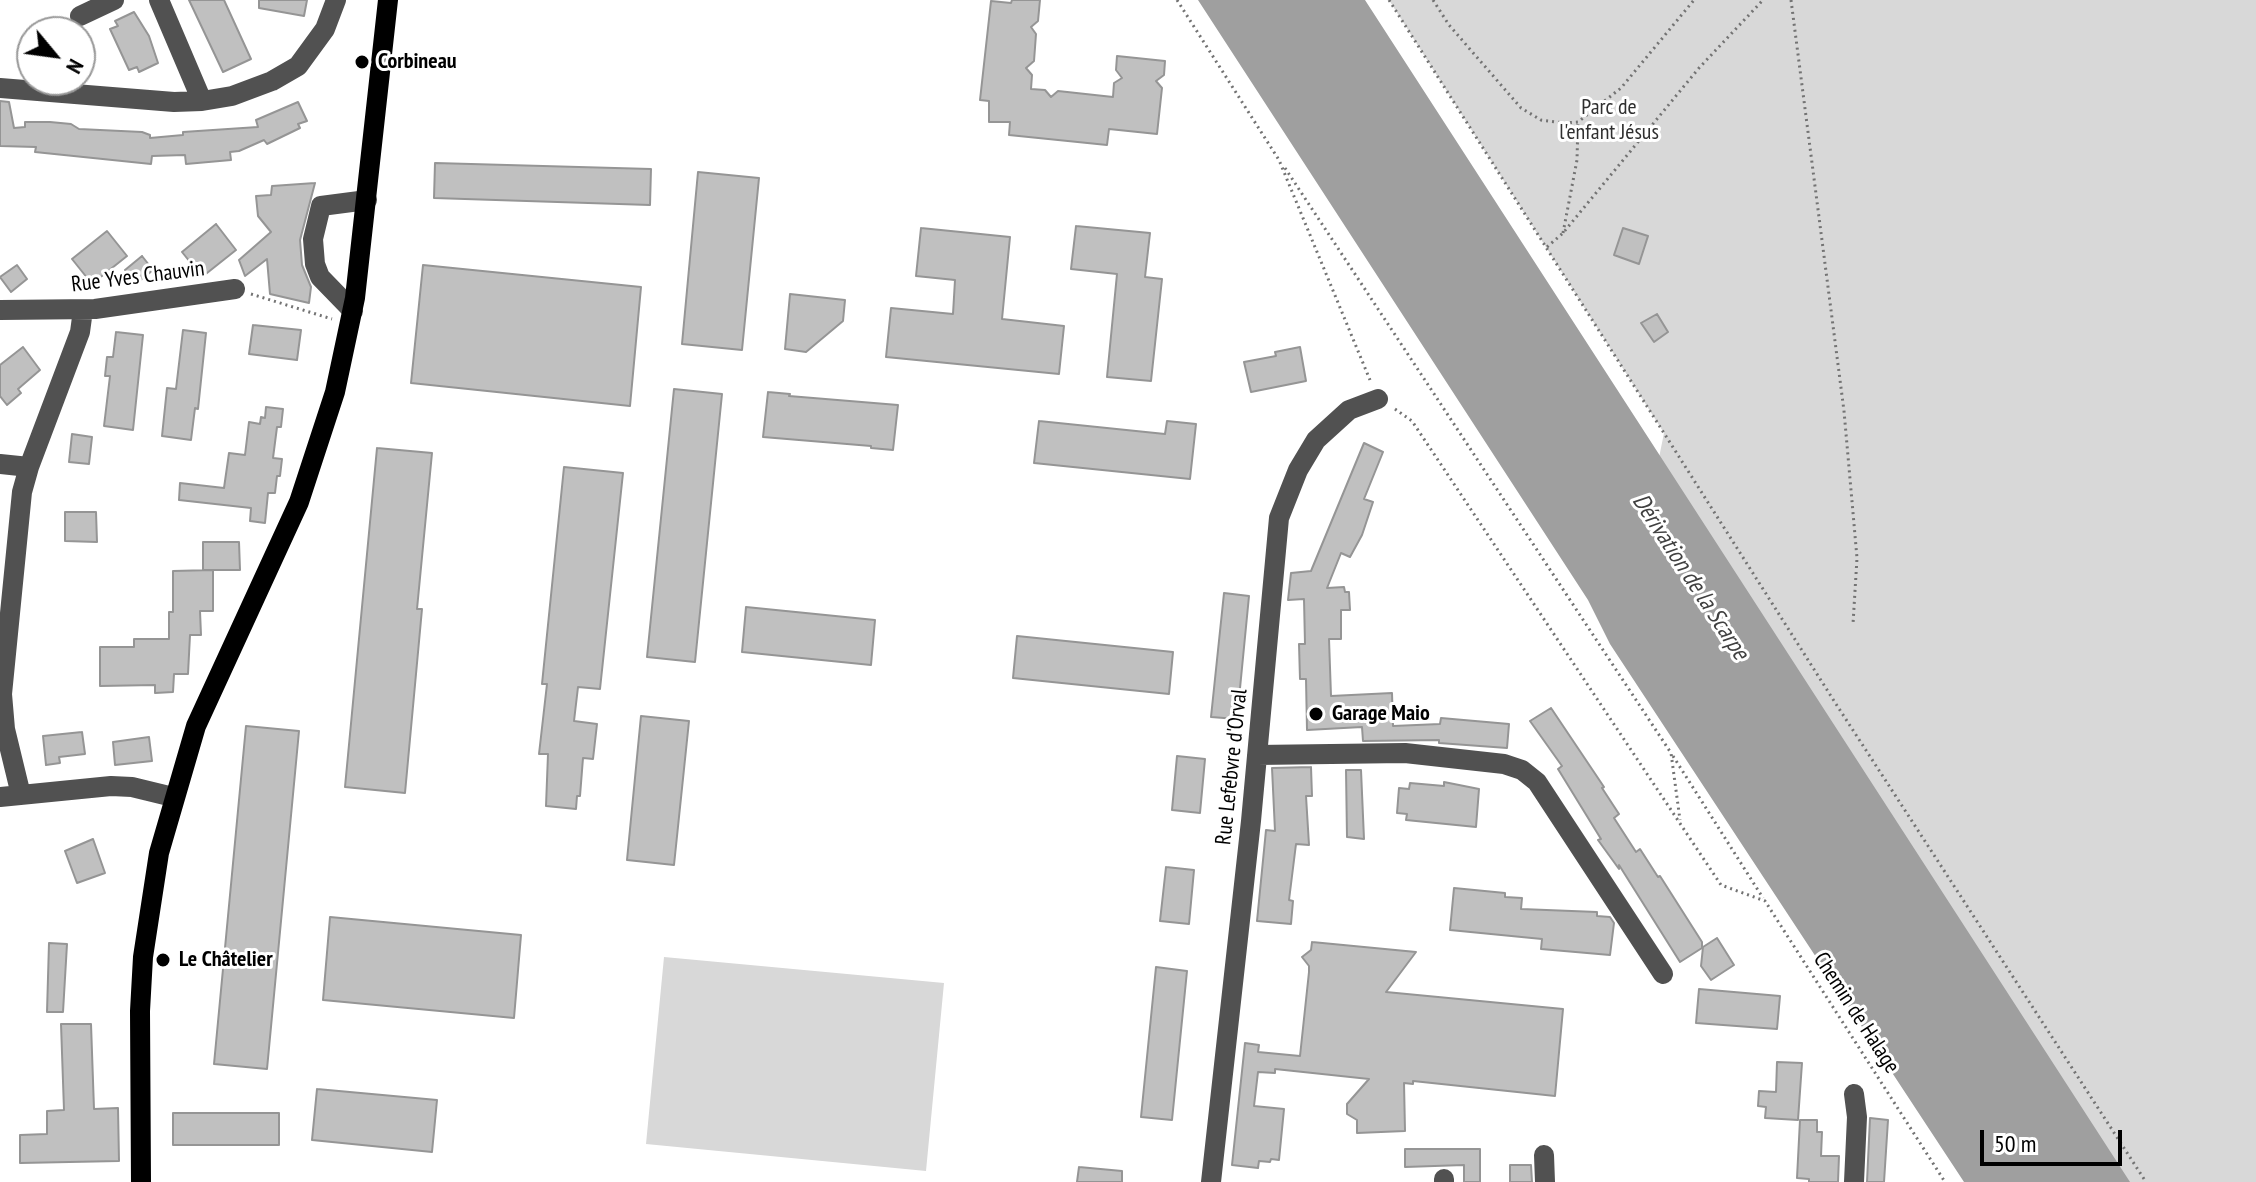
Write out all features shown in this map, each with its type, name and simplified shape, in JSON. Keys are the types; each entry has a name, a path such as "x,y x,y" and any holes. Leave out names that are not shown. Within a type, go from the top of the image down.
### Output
{"main road":[{"path":"141,1182 140,1011 149,900 173,797 196,726 309,475 335,392 352,318 388,0"}],"street":[{"path":"80,16 114,0"},
{"path":"159,0 202,101"},
{"path":"0,88 150,101 202,101 241,93 291,72 305,59 319,40 336,0"},
{"path":"352,318 320,277 315,264 313,239 321,206 367,200"},
{"name":"Rue Yves Chauvin","path":"0,310 83,310 235,289"},
{"path":"21,795 3,717 1,694 6,585 29,467 80,332 83,310"},
{"name":"Rue Lefebvre d'Orval","path":"1211,1182 1275,584 1276,536 1285,499 1306,456 1327,427 1349,410 1378,399"},
{"path":"0,464 29,467"},
{"path":"1257,755 1394,753 1504,764 1522,770 1537,782 1663,974"},
{"path":"0,797 111,786 132,787 173,797"},
{"path":"1854,1094 1857,1117 1854,1182"},
{"path":"1544,1155 1545,1182"}],"path":[{"path":"1177,0 1279,160 1378,399 1412,421 1721,885 1765,901"},
{"path":"1389,0 1836,704 2146,1182"},
{"path":"1433,0 1449,25 1521,108 1541,120 1578,122 1621,88 1694,0"},
{"path":"1546,248 1563,233 1699,68 1763,0"},
{"path":"1791,0 1844,411 1857,558 1853,624"},
{"path":"1563,233 1577,160 1578,122"},
{"name":"Chemin de Halage","path":"1279,160 1671,753 1945,1182"},
{"path":"235,289 352,318"},
{"path":"1671,753 1681,824"}],"green space":[{"name":"Parc de l'enfant Jésus","path":"1389,0 2256,0 2256,1182 1998,1182 1629,606 1664,433"},
{"path":"664,957 944,983 926,1171 646,1144"}],"water":[{"name":"Dérivation de la Scarpe","path":"1198,0 1365,0 2130,1182 1964,1182 1610,644 1588,600"}],"building":[{"path":"189,0 224,0 251,59 223,72"},
{"path":"259,0 307,0 304,16 259,8"},
{"path":"1012,0 1040,0 1038,21 1031,27 1036,34 1034,61 1026,68 1032,75 1031,89 1045,90 1051,97 1058,91 1113,97 1114,83 1122,78 1116,70 1117,56 1165,61 1164,75 1156,81 1162,88 1157,134 1109,129 1107,145 1009,135 1010,122 989,122 989,101 980,100 991,1 1011,3"},
{"path":"134,12 149,36 158,63 139,72 137,67 129,70 110,29 118,26 115,21"},
{"path":"0,101 9,102 14,128 25,127 25,122 50,122 71,124 79,129 142,132 150,138 183,135 183,132 258,127 256,120 298,102 307,121 298,124 300,128 267,144 264,140 230,152 231,160 186,164 185,155 152,156 151,164 35,152 36,147 0,146"},
{"path":"435,163 651,169 650,205 434,198"},
{"path":"698,172 759,178 742,350 682,344"},
{"path":"315,183 300,240 302,265 311,287 309,303 270,294 267,259 245,276 239,260 271,232 258,216 256,196 271,195 272,186"},
{"path":"216,224 236,250 202,277 182,252"},
{"path":"1076,226 1150,233 1145,277 1162,279 1151,381 1107,377 1117,274 1071,269"},
{"path":"921,228 1010,237 1002,319 1064,326 1059,374 886,357 891,308 953,314 955,280 916,276"},
{"path":"1623,228 1648,236 1639,264 1614,255"},
{"path":"107,231 127,256 92,284 72,259"},
{"path":"142,256 153,270 136,284 125,270"},
{"path":"17,265 27,279 11,292 0,277"},
{"path":"423,265 641,287 630,406 411,383"},
{"path":"790,294 845,300 843,321 806,352 785,349"},
{"path":"1657,314 1668,332 1654,342 1641,323"},
{"path":"253,325 301,330 297,360 249,354"},
{"path":"183,330 206,333 198,409 195,408 191,440 162,436 167,388 176,389"},
{"path":"116,332 143,335 133,430 104,426 110,376 105,376 107,357 113,357"},
{"path":"23,347 40,370 18,389 21,393 7,405 0,396 0,365"},
{"path":"1300,347 1306,381 1251,392 1244,362 1276,356 1275,352"},
{"path":"674,389 722,394 695,662 647,657"},
{"path":"768,392 898,405 893,450 763,437"},
{"path":"266,407 283,409 273,458 282,459 280,476 277,476 275,493 268,493 265,523 250,521 251,508 179,500 180,483 224,488 229,453 245,455 249,422 260,424 261,417 265,418"},
{"path":"1039,421 1165,434 1167,421 1196,424 1190,479 1034,463"},
{"path":"72,434 92,437 89,464 69,462"},
{"path":"1364,443 1383,452 1364,499 1373,502 1362,535 1350,557 1341,553 1327,588 1344,587 1345,592 1349,592 1350,610 1341,610 1341,639 1329,639 1331,696 1392,693 1393,726 1440,724 1441,718 1509,724 1507,748 1439,743 1439,740 1363,741 1362,727 1307,730 1306,679 1300,679 1299,644 1305,644 1304,599 1288,600 1291,573 1311,571"},
{"path":"377,448 432,453 417,609 422,609 405,793 345,787"},
{"path":"564,467 623,473 600,689 578,687 574,721 597,724 593,759 583,758 576,809 546,806 548,754 539,754 547,684 542,684"},
{"path":"65,512 96,512 97,542 65,541"},
{"path":"203,542 239,542 240,570 203,570"},
{"path":"213,570 213,611 200,611 201,635 190,635 188,674 174,674 173,692 155,693 155,685 100,686 100,647 134,647 134,639 169,639 169,612 173,612 173,571"},
{"path":"1224,593 1249,596 1237,719 1211,717"},
{"path":"746,607 875,620 871,665 742,652"},
{"path":"1017,636 1173,652 1169,694 1013,678"},
{"path":"1551,708 1604,787 1619,814 1614,818 1636,852 1640,849 1660,876 1702,942 1702,948 1680,962 1619,865 1619,869 1598,840 1601,839 1558,769 1562,766 1530,721"},
{"path":"641,716 689,721 674,865 627,860"},
{"path":"246,726 299,731 267,1069 214,1064"},
{"path":"82,732 85,754 59,757 60,763 46,765 43,736"},
{"path":"149,737 152,761 115,765 113,742"},
{"path":"1177,756 1205,759 1200,813 1172,810"},
{"path":"1311,767 1312,796 1306,796 1309,845 1296,844 1289,900 1293,901 1291,924 1257,921 1266,830 1275,831 1272,768"},
{"path":"1346,770 1361,770 1364,839 1347,837"},
{"path":"1444,782 1479,789 1476,827 1406,820 1407,814 1397,813 1399,788 1409,789 1410,783 1444,786"},
{"path":"93,839 105,873 77,883 65,851"},
{"path":"1166,867 1194,870 1189,924 1160,921"},
{"path":"1454,888 1505,893 1505,897 1522,898 1521,909 1597,912 1597,916 1610,917 1614,923 1610,955 1541,949 1542,939 1450,930"},
{"path":"330,917 521,935 514,1018 323,1000"},
{"path":"1717,938 1734,965 1711,980 1701,966 1703,947"},
{"path":"1312,942 1416,952 1386,992 1563,1009 1555,1096 1413,1081 1413,1084 1404,1083 1405,1131 1357,1133 1357,1120 1347,1114 1347,1104 1369,1079 1275,1069 1275,1073 1258,1072 1254,1106 1284,1109 1279,1160 1259,1161 1258,1168 1232,1165 1245,1043 1259,1045 1258,1052 1300,1056 1309,972 1309,966 1302,957 1311,950"},
{"path":"49,943 67,944 63,1012 47,1012"},
{"path":"1156,967 1187,971 1172,1120 1141,1117"},
{"path":"1699,989 1780,996 1777,1029 1696,1023"},
{"path":"61,1024 91,1024 94,1109 118,1108 119,1161 20,1163 20,1135 47,1134 47,1111 64,1110"},
{"path":"1777,1062 1802,1063 1798,1120 1765,1118 1766,1107 1758,1106 1759,1091 1776,1092"},
{"path":"317,1089 437,1100 432,1152 312,1140"},
{"path":"173,1113 279,1113 279,1145 173,1145"},
{"path":"1870,1118 1888,1120 1884,1182 1867,1182"},
{"path":"1800,1120 1817,1120 1817,1132 1822,1132 1821,1156 1839,1156 1838,1182 1809,1182 1809,1179 1797,1178"},
{"path":"1405,1149 1480,1149 1480,1182 1464,1182 1464,1165 1405,1167"},
{"path":"1510,1165 1531,1165 1532,1182 1510,1182"},
{"path":"1079,1167 1122,1171 1122,1182 1077,1182"}],"place":[{"name":"Corbineau","path":"362,62"},
{"name":"Garage Maio","path":"1316,714"},
{"name":"Le Châtelier","path":"163,960"}]}
